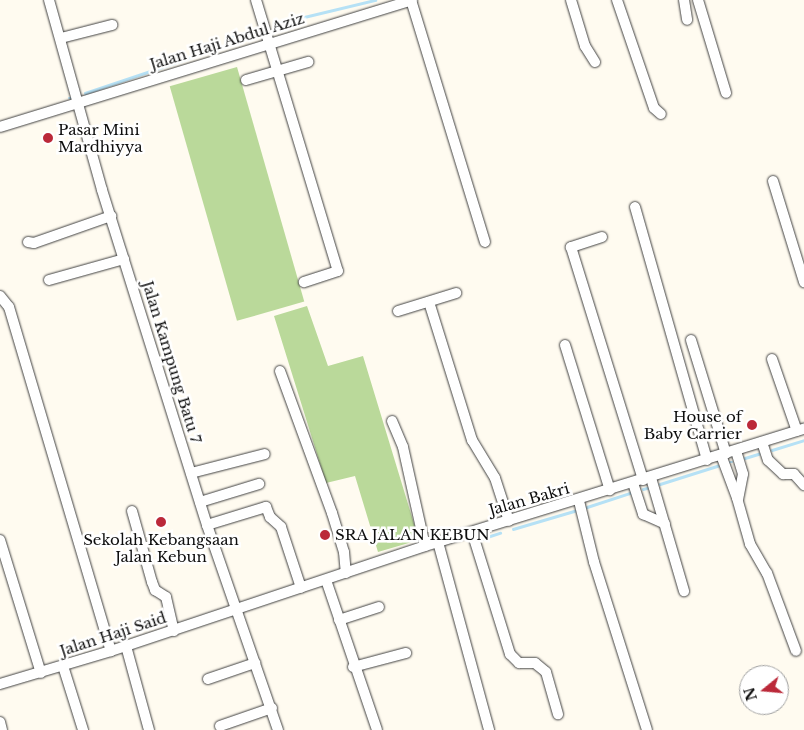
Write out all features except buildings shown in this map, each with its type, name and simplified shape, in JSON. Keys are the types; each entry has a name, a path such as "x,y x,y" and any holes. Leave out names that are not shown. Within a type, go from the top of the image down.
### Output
{"street":[{"name":"Jalan Kampung Batu 7","path":"49,0 80,103 110,216 234,608 272,708 278,730"},
{"path":"256,0 338,271 304,282"},
{"path":"411,0 485,242"},
{"name":"Jalan Haji Abdul Aziz","path":"0,127 411,0"},
{"path":"571,0 584,46 595,62"},
{"path":"617,0 654,108 661,114"},
{"path":"684,0 687,20"},
{"path":"698,0 726,93"},
{"path":"61,38 112,26"},
{"path":"246,80 308,62"},
{"path":"773,181 804,282"},
{"path":"635,207 707,460"},
{"path":"28,242 34,243 110,216"},
{"path":"602,237 571,247 642,480 665,524 684,590"},
{"path":"49,280 124,259"},
{"path":"398,311 456,293"},
{"path":"0,296 9,308 111,651"},
{"path":"429,302 472,440 496,478 508,521"},
{"path":"691,340 727,453 750,544 767,573 796,651"},
{"path":"565,345 610,490"},
{"path":"772,359 800,430"},
{"path":"280,371 332,513 344,552 346,573"},
{"path":"392,421 403,447 424,546"},
{"name":"Jalan Bakri","path":"234,608 326,580 424,546 579,501 800,430"},
{"path":"762,442 768,460 783,474 794,474 804,485"},
{"path":"727,453 743,474 738,500"},
{"path":"191,474 265,454"},
{"path":"642,480 644,514 665,524"},
{"path":"200,502 258,484"},
{"path":"579,501 594,562 648,730"},
{"path":"207,525 266,508 270,517 281,527 301,588"},
{"path":"132,511 152,582 155,590 166,597 174,631"},
{"path":"472,532 510,654 518,663 535,664 546,672 558,714"},
{"path":"0,540 41,673"},
{"path":"438,542 489,730"},
{"path":"326,580 353,667 377,730"},
{"path":"339,620 379,607"},
{"name":"Jalan Haji Said","path":"0,684 174,631 234,608"},
{"path":"126,646 149,730"},
{"path":"353,667 406,653"},
{"path":"208,679 255,663"},
{"path":"64,666 83,730"},
{"path":"220,726 272,708"},
{"path":"0,722 2,730"}],"green space":[{"path":"237,67 304,302 237,321 170,86"},
{"path":"307,306 328,366 363,356 419,540 378,552 355,476 326,483 274,316"}],"waterway":[{"path":"275,24 375,0"},
{"path":"85,93 228,45 232,37 261,28"},
{"path":"772,450 804,440"},
{"path":"745,458 758,454"},
{"path":"660,484 717,466"},
{"path":"643,489 647,488"},
{"path":"587,507 630,493"},
{"path":"513,529 574,511"},
{"path":"481,539 500,533"}],"place":[{"name":"Pasar Mini Mardhiyya","path":"48,138"},
{"name":"House of Baby Carrier","path":"752,425"},
{"name":"Sekolah Kebangsaan Jalan Kebun","path":"161,522"},
{"name":"SRA JALAN KEBUN","path":"325,535"}]}
